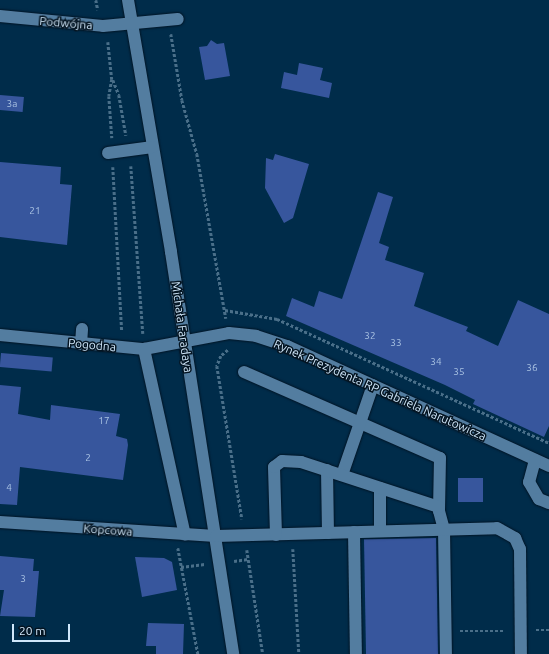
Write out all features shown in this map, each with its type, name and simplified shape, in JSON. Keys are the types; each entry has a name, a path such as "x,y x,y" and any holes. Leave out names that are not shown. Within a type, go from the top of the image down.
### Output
{"street":[{"name":"Michała Faradaya","path":"128,0 216,536 233,654"},
{"name":"Podwójna","path":"0,16 103,26 173,20"},
{"path":"108,153 153,147"},
{"path":"81,344 82,329"},
{"name":"Rynek Prezydenta RP Gabriela Narutowicza","path":"184,342 229,333 256,336 286,346 549,466"},
{"name":"Pogodna","path":"0,335 144,349 184,342"},
{"path":"144,349 185,535"},
{"path":"244,372 440,458 439,507 444,530 446,654"},
{"path":"342,475 373,385"},
{"path":"535,460 529,474 530,486 539,498 549,503"},
{"path":"276,535 274,472 277,463 301,462 439,507"},
{"path":"327,470 328,533"},
{"path":"380,488 380,531"},
{"name":"Kopcowa","path":"0,522 216,536 497,528 515,538 520,549 521,654"},
{"path":"354,532 356,654"}],"path":[{"path":"173,20 182,100 198,154 229,333 229,349 221,356 217,366 263,654"},
{"path":"112,80 119,95 128,150 144,349"},
{"path":"225,310 277,319 549,443"},
{"path":"292,534 299,654"},
{"path":"445,632 549,630"}],"building":[{"path":"211,40 217,44 224,43 230,76 205,80 199,47 207,46"},
{"path":"299,63 323,68 320,80 332,83 329,98 281,88 284,72 297,75"},
{"path":"0,95 24,97 23,112 0,110"},
{"path":"275,154 309,164 293,218 284,223 265,188 266,158 273,160"},
{"path":"0,162 61,167 60,184 72,185 67,245 0,237"},
{"path":"378,192 393,197 379,243 389,247 385,260 424,273 414,306 468,327 466,331 498,346 518,300 549,314 549,426 544,437 473,404 475,400 445,385 286,316 292,298 314,307 319,291 342,299"},
{"path":"1,353 53,358 52,371 0,367"},
{"path":"0,385 21,387 18,414 50,420 51,405 120,414 116,436 127,439 128,445 123,480 20,467 17,505 0,504"},
{"path":"458,478 483,478 483,502 458,502"},
{"path":"436,538 438,654 366,654 364,539"},
{"path":"0,556 34,559 33,571 39,571 35,617 0,616 4,590 0,590"},
{"path":"135,557 164,558 172,562 177,590 142,597"},
{"path":"148,623 184,624 183,654 156,654 156,646 146,646"}]}
